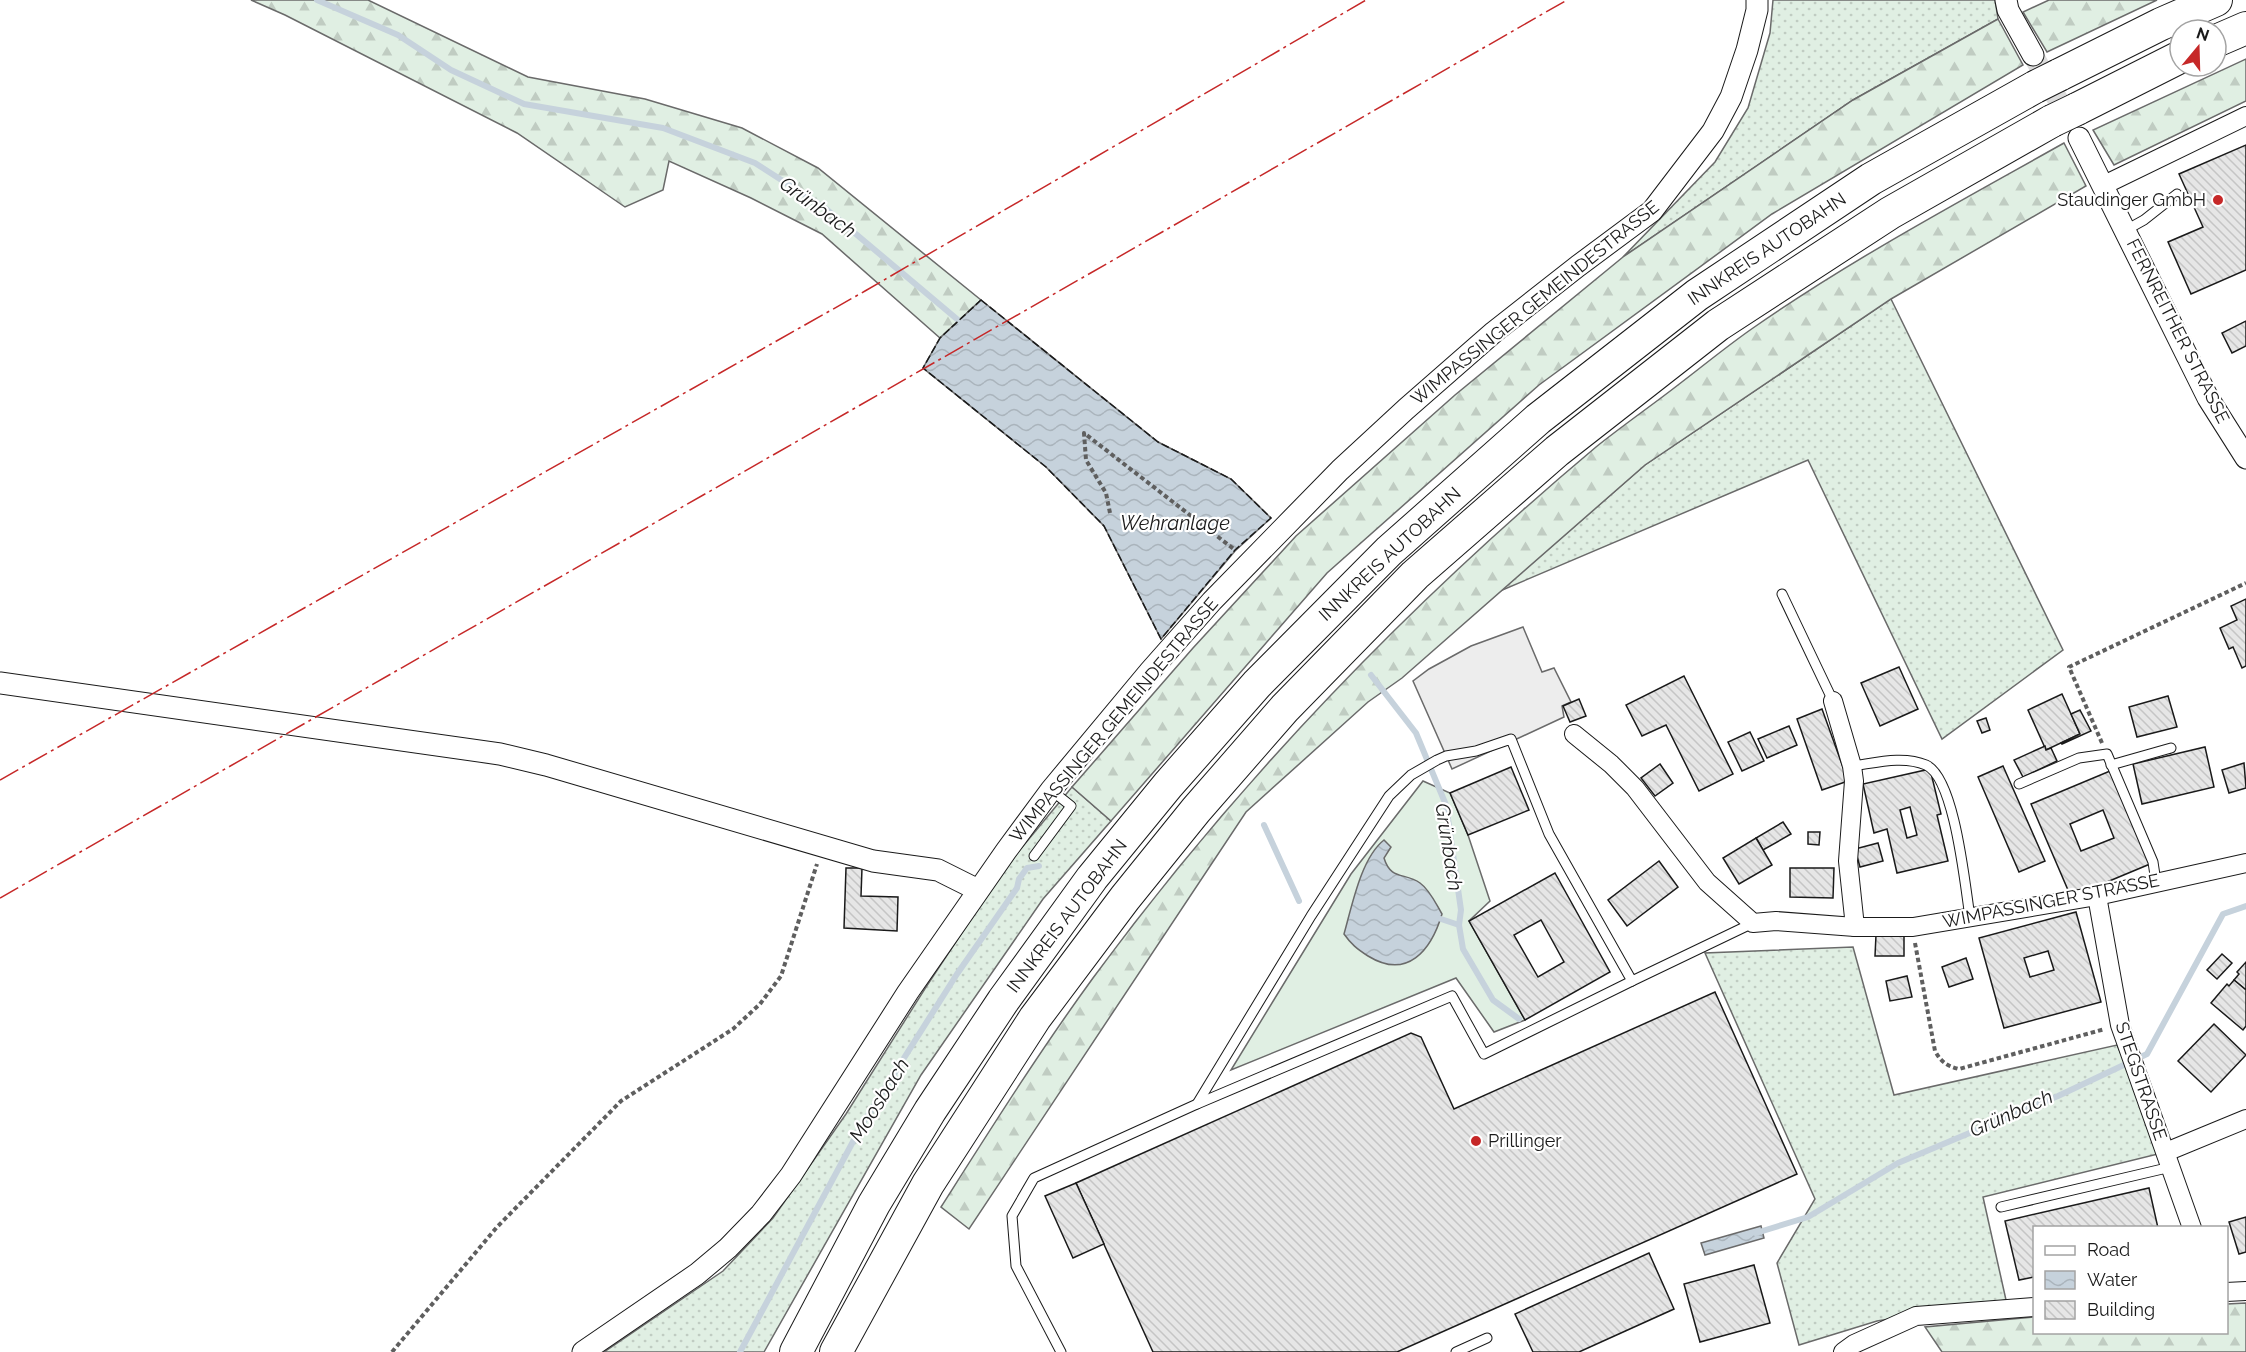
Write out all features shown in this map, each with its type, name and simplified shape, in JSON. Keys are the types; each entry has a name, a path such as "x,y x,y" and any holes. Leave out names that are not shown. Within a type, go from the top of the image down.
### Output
{"highway":[{"name":"INNKREIS AUTOBAHN","path":"796,1352 815,1312 874,1204 930,1111 1003,1001 1092,878 1168,785 1257,684 1389,550 1538,418 1697,295 1871,179 2047,81 2161,24 2216,0"},
{"path":"2228,36 2246,28"},
{"name":"INNKREIS AUTOBAHN","path":"836,1352 928,1184 1040,1011 1125,898 1196,810 1285,708 1415,575 1557,451 1718,325 1890,213 2069,122 2168,64"},
{"path":"783,1352 815,1312"}],"street":[{"path":"2006,0 2008,10 2034,55"},
{"name":"WIMPASSINGER GEMEINDESTRASSE","path":"583,1352 697,1274 728,1248 761,1214 808,1150 908,992 978,890 1051,790 1157,662 1249,562 1340,470 1450,371 1578,266 1652,211 1713,131 1731,97 1747,50 1757,5"},
{"path":"2102,186 2246,116"},
{"name":"FERNREITHER STRASSE","path":"2069,122 2126,230 2208,398 2246,458"},
{"path":"0,683 500,754 546,765 873,861 938,870 978,890"},
{"path":"1833,701 1852,766 1854,781 1848,861 1855,927"},
{"path":"1574,734 1635,788 1707,882 1753,922"},
{"name":"WIMPASSINGER STRASSE","path":"1753,922 1776,921 1855,927 1913,927 2097,896 2246,863"},
{"name":"STEGSTRASSE","path":"2097,896 2120,1025 2192,1226"},
{"path":"2168,1159 2246,1119"},
{"path":"2228,1292 2246,1291"},
{"path":"1843,1352 1854,1344 1916,1316 2033,1307"}],"lane":[{"path":"2126,230 2144,220 2177,194"},
{"path":"1782,594 1833,701"},
{"path":"1197,1104 1311,916 1389,796 1411,775 1446,756 1476,751 1511,739 1549,834 1632,981"},
{"path":"2111,765 2171,748"},
{"path":"2019,784 2079,758 2107,754 2153,862 2156,882"},
{"path":"1852,766 1900,760 1928,766 1938,778 1954,813 1970,917"},
{"path":"1034,856 1071,806 1051,790"},
{"path":"1061,1352 1016,1266 1012,1216 1034,1178 1197,1104 1452,996 1484,1054 1753,922"},
{"path":"2001,1207 2168,1159"},
{"path":"1456,1352 1486,1338"}],"path":[{"path":"1110,513 1106,493 1086,460 1084,433 1249,562"},
{"path":"2107,754 2069,667 2246,583"},
{"path":"392,1352 497,1227 621,1101 732,1029 760,1004 781,976 823,847"},
{"path":"1913,927 1935,1051 1947,1066 1959,1069 2120,1025"}],"green space":[{"path":"251,0 368,0 528,77 645,99 742,128 818,168 981,300 940,338 822,234 751,198 669,161 663,190 625,207 517,133"},
{"path":"1773,0 1995,0 1998,19 1853,100 1623,257 1715,162 1748,108 1770,33"},
{"path":"2049,0 2157,0 2047,52 2023,12"},
{"path":"1998,19 2023,65 1772,214 1539,385 1327,573 1111,821 1072,787 1193,648 1296,536 1455,395 1623,257 1853,100"},
{"path":"2246,59 2246,101 2114,165 2093,130 2205,78 2228,78 2228,67"},
{"path":"2064,143 2086,186 1891,299 1645,465 1402,678 1368,702 1246,812 969,1229 941,1207 1053,1034 1093,978 1206,834 1329,698 1459,568 1596,447 1753,328 1867,255"},
{"path":"1891,299 2063,650 1942,739 1808,460 1500,591 1645,465"},
{"path":"1423,781 1450,793 1468,835 1490,901 1469,921 1525,1020 1494,1032 1456,978 1231,1070 1351,874"},
{"path":"1072,787 1111,821 1043,899 921,1075 764,1352 604,1352 723,1271 773,1218 846,1114 1004,869"},
{"path":"1853,947 1894,1095 2117,1045 2166,1152 1983,1197 2006,1300 1877,1321 1799,1345 1777,1263 1815,1199 1705,953"},
{"path":"2246,1303 2246,1352 1942,1352 1925,1327 2033,1317 2033,1334 2228,1334 2228,1304"}],"shaded area":[{"path":"1523,627 1542,672 1554,668 1571,702 1562,706 1564,717 1452,769 1413,681 1429,669 1471,646"}],"water":[{"name":"Wehranlage","path":"981,300 1158,442 1231,479 1271,518 1235,551 1161,639 1104,526 1046,467 923,368 940,338"},
{"path":"1384,840 1391,847 1384,858 1390,870 1424,886 1442,914 1424,950 1416,958 1406,963 1394,965 1382,963 1368,956 1354,946 1344,934 1363,870 1376,848"},
{"path":"1761,1226 1764,1238 1705,1255 1701,1243"}],"building":[{"name":"Staudinger GmbH","path":"2246,145 2246,270 2191,294 2168,242 2203,227 2179,174"},
{"path":"2246,321 2246,346 2232,353 2222,333"},
{"path":"2246,599 2246,666 2242,668 2233,647 2229,649 2220,628 2237,620 2231,606"},
{"path":"1899,667 1918,709 1880,726 1861,683"},
{"path":"1684,676 1733,774 1699,791 1666,725 1642,736 1626,705"},
{"path":"2062,694 2080,734 2046,750 2028,710"},
{"path":"2168,696 2177,727 2137,737 2129,707"},
{"path":"1579,699 1586,716 1570,722 1563,706"},
{"path":"1822,709 1848,781 1822,790 1797,719"},
{"path":"2080,710 2091,731 2062,744 2080,734 2071,714"},
{"path":"1986,718 1990,730 1982,733 1977,721"},
{"path":"1789,726 1797,745 1767,758 1758,739"},
{"path":"1750,732 1764,761 1742,771 1728,742"},
{"path":"2045,746 2046,750 2051,748 2057,761 2023,777 2014,760"},
{"path":"2205,747 2214,787 2142,804 2133,764"},
{"path":"2244,763 2246,788 2229,793 2222,770"},
{"path":"1660,764 1673,783 1655,796 1641,778"},
{"path":"2003,766 2045,861 2019,872 1978,777"},
{"path":"1511,767 1529,810 1468,835 1450,793"},
{"path":"1930,769 1941,814 1937,815 1948,861 1897,873 1887,829 1874,833 1863,784","holes":["1910,807 1917,835 1907,838 1900,810"]},
{"path":"2110,771 2150,864 2071,897 2031,804","holes":["2103,810 2114,838 2081,851 2070,824"]},
{"path":"1783,822 1791,834 1763,850 1756,838"},
{"path":"1808,832 1820,832 1819,845 1808,844"},
{"path":"1756,838 1772,865 1739,884 1723,858"},
{"path":"1878,843 1883,861 1860,867 1855,849"},
{"path":"1659,861 1678,887 1627,926 1608,900"},
{"path":"846,868 862,868 861,896 898,897 897,931 844,928"},
{"path":"1790,868 1834,868 1833,898 1790,897"},
{"path":"1555,873 1610,972 1525,1020 1469,921","holes":["1541,920 1564,962 1538,977 1514,935"]},
{"path":"2076,912 2101,1002 2004,1028 1979,938","holes":["2048,951 2054,970 2030,977 2024,958"]},
{"path":"1876,935 1904,936 1904,956 1875,956"},
{"path":"2222,954 2232,963 2217,979 2207,970"},
{"path":"1966,958 1973,979 1949,987 1942,967"},
{"path":"2246,962 2246,990 2234,980 2239,974 2237,972"},
{"path":"1907,976 1912,997 1890,1001 1886,981"},
{"path":"2234,980 2246,990 2246,1026 2243,1030 2211,1003 2227,984 2229,986"},
{"name":"Prillinger","path":"1715,992 1797,1174 1397,1352 1153,1352 1076,1183 1411,1033 1421,1037 1454,1109"},
{"path":"2214,1024 2246,1055 2211,1092 2178,1061"},
{"path":"1076,1183 1104,1244 1073,1258 1045,1196"},
{"path":"2149,1188 2158,1226 2033,1226 2033,1277 2019,1280 2005,1221"},
{"path":"2246,1217 2246,1252 2239,1254 2229,1222"},
{"path":"1649,1253 1674,1309 1579,1352 1533,1352 1515,1314"},
{"path":"1754,1265 1770,1323 1700,1342 1684,1284"}],"waterway":[{"name":"Grünbach","path":"317,0 398,35 451,70 524,104 663,128 755,163 825,208 964,325"},
{"name":"Grünbach","path":"1371,675 1416,733 1446,805 1461,910 1459,925 1463,949 1493,1000 1519,1019"},
{"path":"1264,825 1299,901"},
{"name":"Moosbach","path":"740,1352 863,1123 957,974 1017,888 1019,879 1027,868 1039,866"},
{"name":"Grünbach","path":"1756,1233 1808,1217 1898,1163 2058,1096 2147,1054 2223,914 2246,906"},
{"path":"1441,919 1459,925"}],"tunnel":[{"path":"2033,55 2079,138"}],"fence":[{"path":"981,300 1158,442 1231,479 1271,518 1235,550 1161,639 1104,526 1046,467 923,368 940,338 981,300"}],"power":[{"path":"0,780 865,291 1366,0"},
{"path":"0,898 1567,0"}],"place":[{"name":"Staudinger GmbH","path":"2218,200"},
{"name":"Prillinger","path":"1476,1141"}]}
